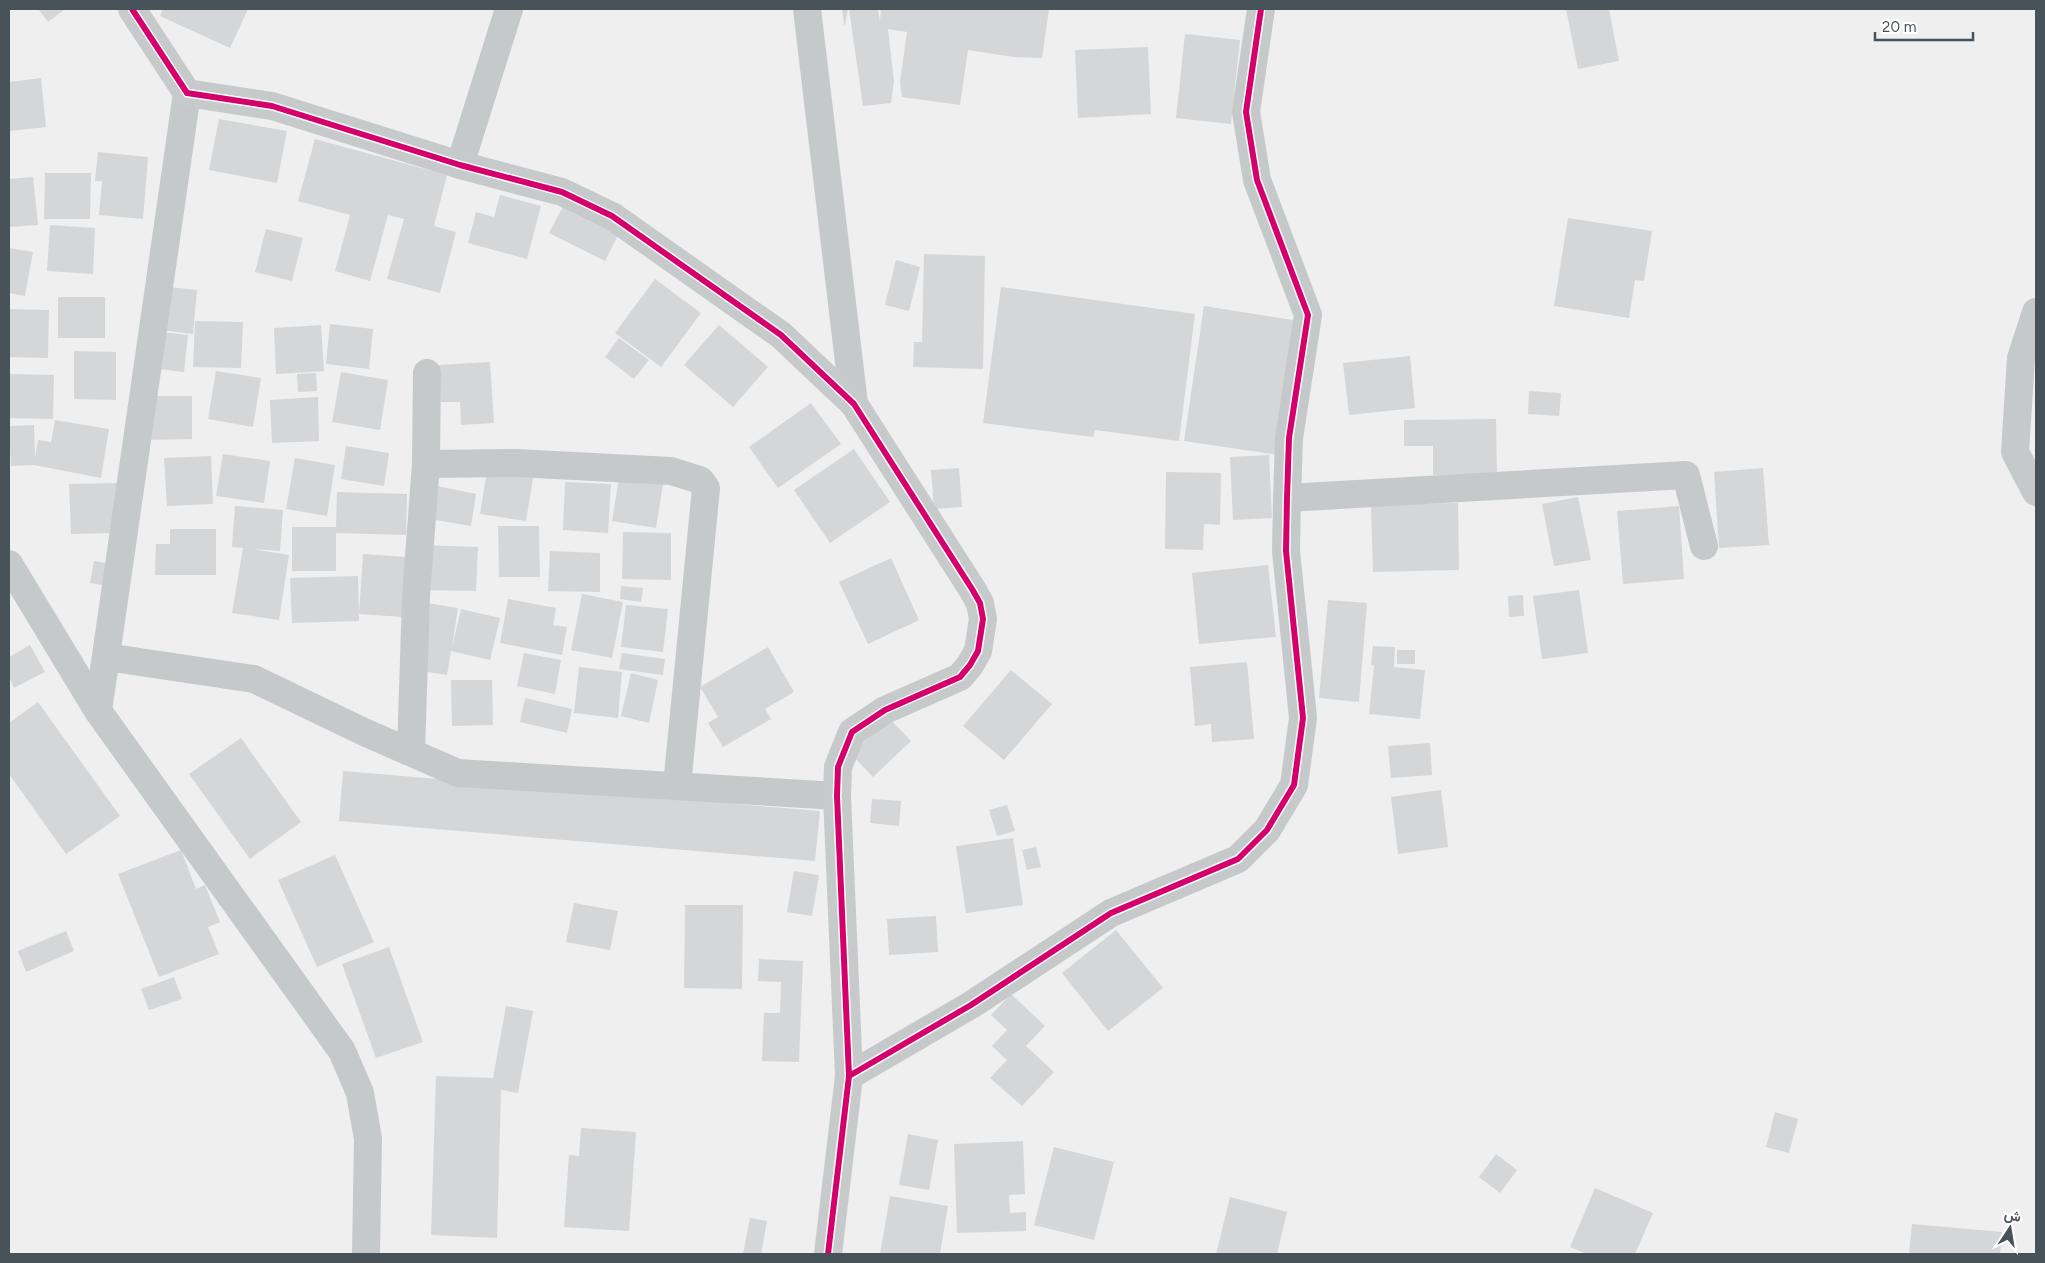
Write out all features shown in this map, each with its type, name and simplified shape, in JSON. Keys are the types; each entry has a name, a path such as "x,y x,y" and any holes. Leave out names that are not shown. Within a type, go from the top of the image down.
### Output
{"street":[{"path":"98,711 187,93 132,9"},
{"path":"460,165 509,9"},
{"path":"807,9 854,404"},
{"path":"849,1076 971,1005 1111,914 1238,859 1267,830 1294,785 1304,718 1286,552 1287,498 1289,438 1308,315 1257,180 1246,112 1260,9"},
{"path":"187,93 272,106 460,165 562,192 612,216 780,335 854,404 980,603 983,619 978,651 960,677 884,710 852,732 838,767 837,796 849,1076 828,1254"},
{"path":"2036,312 2021,358 2015,452 2036,492"},
{"path":"411,752 416,596 426,464 427,373"},
{"path":"426,464 516,463 671,471 700,480 706,488 677,786"},
{"path":"1287,498 1686,475 1704,546"},
{"path":"9,564 98,711 342,1050 360,1093 368,1139 366,1254"},
{"path":"106,657 254,680 458,773 837,796"}],"building":[{"path":"38,9 65,9 48,22"},
{"path":"163,9 248,9 230,48 160,16"},
{"path":"842,9 848,9 845,25 844,25"},
{"path":"849,9 878,9 880,21 881,9 1049,9 1042,58 1014,57 968,50 960,105 902,97 900,82 907,32 888,29 894,81 891,103 863,106"},
{"path":"1566,9 1609,9 1619,61 1578,69"},
{"path":"1185,34 1240,40 1231,124 1176,118"},
{"path":"1148,47 1151,114 1078,118 1075,50"},
{"path":"41,78 46,127 9,131 9,82"},
{"path":"219,119 287,131 277,183 209,170"},
{"path":"315,139 447,175 434,226 456,232 440,293 387,279 404,219 388,215 370,281 335,271 350,215 298,201"},
{"path":"98,152 148,157 143,219 99,215 102,181 95,181"},
{"path":"45,173 91,173 90,219 44,219"},
{"path":"33,177 38,225 9,227 9,179"},
{"path":"500,195 541,206 527,259 468,243 476,212 494,217"},
{"path":"567,199 622,227 605,261 549,233"},
{"path":"1568,218 1652,231 1644,281 1635,280 1629,318 1554,306"},
{"path":"50,225 95,228 93,274 47,271"},
{"path":"266,229 303,238 292,281 255,272"},
{"path":"9,248 33,252 25,296 9,293"},
{"path":"924,254 985,256 983,369 913,367 914,342 922,342"},
{"path":"896,260 920,267 909,311 885,305"},
{"path":"655,279 701,313 661,367 615,333"},
{"path":"152,285 197,290 193,334 147,328"},
{"path":"1001,287 1195,314 1179,441 1095,430 1093,437 983,423"},
{"path":"58,297 105,297 105,338 58,338"},
{"path":"1204,306 1299,321 1279,455 1184,441"},
{"path":"9,309 49,310 48,358 9,357"},
{"path":"195,321 243,322 241,368 193,367"},
{"path":"330,324 373,329 369,369 326,364"},
{"path":"321,325 324,371 276,374 274,328"},
{"path":"719,325 768,367 733,407 684,365"},
{"path":"145,330 188,335 184,372 141,367"},
{"path":"619,338 649,360 634,379 605,357"},
{"path":"74,351 116,352 116,400 74,399"},
{"path":"1410,356 1415,408 1349,415 1343,363"},
{"path":"490,362 494,423 461,425 460,402 441,402 438,365"},
{"path":"216,371 261,378 253,427 208,419"},
{"path":"341,372 388,380 380,430 332,422"},
{"path":"316,373 317,391 298,392 297,374"},
{"path":"9,374 54,375 53,419 9,418"},
{"path":"1529,391 1561,393 1559,416 1528,414"},
{"path":"144,396 192,396 192,439 144,440"},
{"path":"318,397 319,441 272,443 270,400"},
{"path":"811,403 841,444 778,488 749,447"},
{"path":"1496,419 1497,474 1433,475 1433,446 1404,446 1404,420"},
{"path":"55,420 109,429 101,478 34,465 11,466 9,426 34,425 35,458 38,440 51,442"},
{"path":"346,446 389,453 384,486 341,479"},
{"path":"854,449 890,502 830,543 794,490"},
{"path":"223,454 270,461 264,503 216,496"},
{"path":"1269,455 1272,518 1233,520 1230,457"},
{"path":"211,456 213,504 167,506 164,458"},
{"path":"295,458 335,465 327,516 286,509"},
{"path":"959,468 962,507 934,509 931,470"},
{"path":"1763,468 1769,545 1719,548 1714,472"},
{"path":"487,471 533,478 526,521 480,514"},
{"path":"1166,472 1221,473 1220,525 1204,524 1203,550 1165,549"},
{"path":"619,478 663,484 656,528 612,521"},
{"path":"565,482 611,484 608,533 563,530"},
{"path":"117,483 118,533 71,534 69,484"},
{"path":"437,486 476,494 471,526 430,519"},
{"path":"337,492 407,494 406,535 336,533 336,571 292,571 292,527 336,527"},
{"path":"1578,497 1591,560 1554,566 1542,504"},
{"path":"1458,503 1459,570 1373,572 1371,505"},
{"path":"235,506 283,510 280,551 253,549 289,555 279,620 232,613 243,548 232,547"},
{"path":"1679,506 1684,579 1623,584 1617,511"},
{"path":"498,526 539,526 540,577 499,577"},
{"path":"170,529 216,529 216,575 155,575 156,544 170,544"},
{"path":"623,532 671,533 671,580 622,579"},
{"path":"421,545 478,547 476,591 420,590"},
{"path":"550,551 600,553 600,592 548,591"},
{"path":"363,554 407,557 403,617 359,614"},
{"path":"891,558 919,620 868,644 839,582"},
{"path":"94,561 112,564 109,586 90,583"},
{"path":"1268,565 1276,637 1199,644 1192,573"},
{"path":"358,576 359,621 292,623 290,578"},
{"path":"621,586 643,588 641,602 620,599"},
{"path":"1579,590 1588,653 1542,659 1533,596"},
{"path":"582,594 623,602 612,658 571,650"},
{"path":"1523,595 1524,616 1509,617 1508,596"},
{"path":"508,599 556,608 553,625 567,627 562,655 500,643"},
{"path":"1328,600 1367,603 1359,702 1319,698"},
{"path":"427,603 458,608 452,647 461,609 500,618 490,660 451,651 447,675 415,670"},
{"path":"626,605 668,609 663,652 621,647"},
{"path":"30,645 45,672 14,688 9,677 9,657"},
{"path":"1373,646 1395,647 1394,667 1425,670 1420,719 1369,714 1374,666 1371,665"},
{"path":"768,647 794,692 765,709 771,719 723,747 708,723 718,717 700,687"},
{"path":"1397,650 1415,650 1415,664 1397,664"},
{"path":"524,653 561,660 555,694 517,686"},
{"path":"622,653 665,659 663,675 619,669"},
{"path":"1247,662 1254,739 1212,742 1211,724 1195,726 1190,667"},
{"path":"579,667 622,672 618,718 574,713"},
{"path":"1011,670 1052,704 1004,760 963,726"},
{"path":"631,673 658,680 649,723 621,716"},
{"path":"451,680 492,680 493,725 452,726"},
{"path":"525,698 572,709 567,733 520,722"},
{"path":"38,702 120,816 66,854 9,774 9,723"},
{"path":"889,718 911,741 873,777 851,754"},
{"path":"241,738 301,822 250,859 189,774"},
{"path":"1430,743 1432,775 1391,778 1388,746"},
{"path":"343,771 820,811 815,861 339,821"},
{"path":"1441,790 1448,847 1398,854 1391,797"},
{"path":"872,799 901,801 899,826 870,823"},
{"path":"1007,805 1015,831 997,836 989,810"},
{"path":"1013,838 1023,905 966,913 956,846"},
{"path":"1036,847 1041,867 1027,870 1022,850"},
{"path":"181,850 196,889 205,885 220,922 208,927 219,954 159,977 118,874"},
{"path":"335,855 374,942 317,967 278,880"},
{"path":"794,871 819,875 812,916 787,912"},
{"path":"574,903 618,911 610,950 566,942"},
{"path":"685,905 743,905 742,989 684,988"},
{"path":"936,916 938,952 889,955 887,919"},
{"path":"1116,930 1163,988 1108,1031 1062,973"},
{"path":"66,931 74,951 26,972 18,951"},
{"path":"389,947 423,1042 376,1058 342,964"},
{"path":"759,959 803,961 799,1062 762,1061 764,1013 780,1013 781,982 758,981"},
{"path":"174,977 182,999 149,1010 141,989"},
{"path":"1011,994 1045,1026 1026,1046 1054,1072 1022,1106 990,1078 1007,1060 992,1046 1007,1030 991,1015"},
{"path":"506,1006 533,1011 518,1093 501,1090 497,1238 431,1235 436,1076 493,1078"},
{"path":"1775,1112 1798,1119 1789,1153 1766,1147"},
{"path":"581,1128 636,1132 629,1231 564,1227 569,1155 579,1156"},
{"path":"908,1134 938,1140 929,1190 899,1185"},
{"path":"1023,1141 1025,1194 1009,1195 1010,1213 1026,1212 1026,1231 957,1233 954,1144"},
{"path":"1054,1147 1114,1162 1094,1240 1034,1225"},
{"path":"1496,1154 1517,1170 1500,1193 1479,1177"},
{"path":"1595,1188 1653,1213 1635,1254 1587,1254 1570,1247"},
{"path":"890,1196 948,1206 940,1254 880,1254"},
{"path":"1230,1197 1287,1212 1277,1254 1216,1254"},
{"path":"750,1218 767,1221 761,1254 743,1254"},
{"path":"1912,1224 2002,1232 2000,1254 1909,1254"}],"cycle path":[{"path":"132,9 187,93 272,106 460,165 562,192 612,216 781,335 854,404 980,603 983,619 978,651 960,677 885,710 852,732 838,767 837,796 849,1076 828,1254"},
{"path":"849,1076 971,1005 1111,913 1238,859 1267,830 1294,785 1303,718 1286,551 1287,498 1289,438 1308,315 1257,180 1246,112 1261,9"}]}
